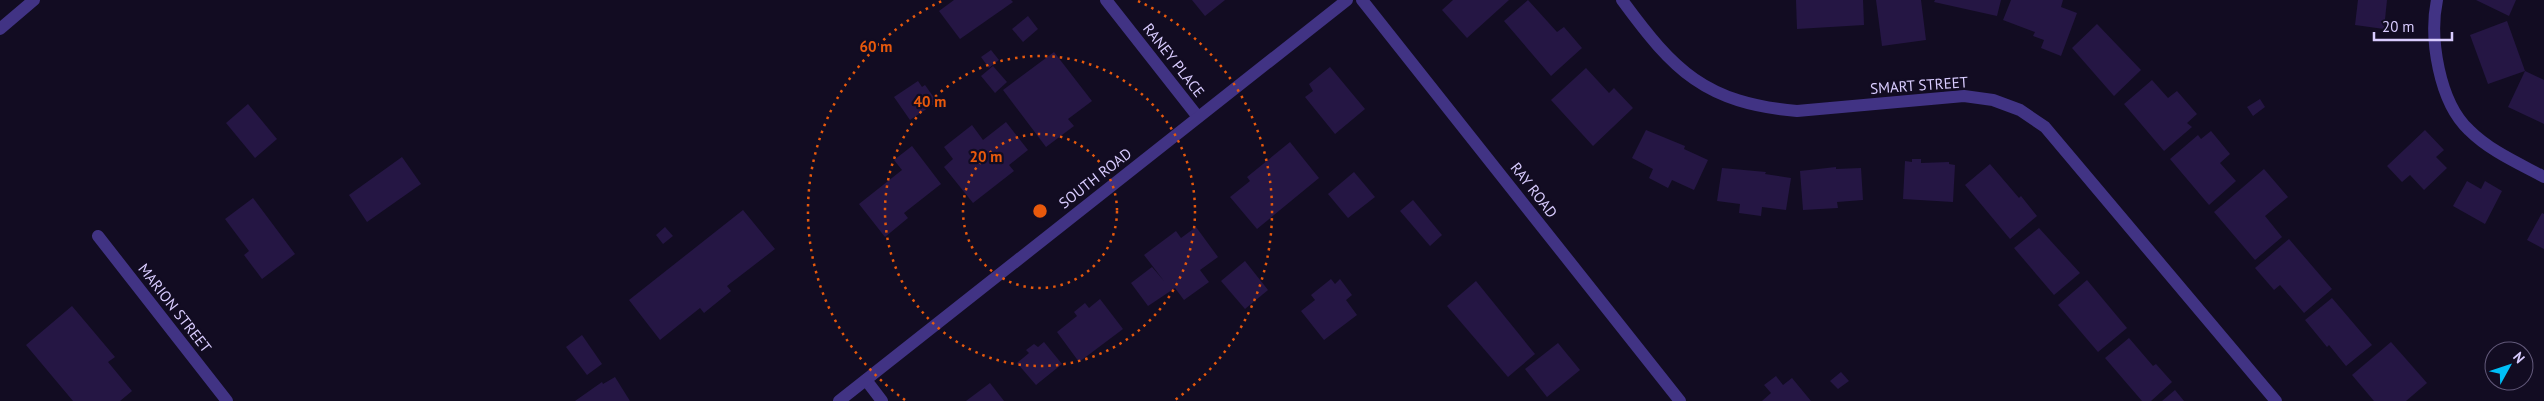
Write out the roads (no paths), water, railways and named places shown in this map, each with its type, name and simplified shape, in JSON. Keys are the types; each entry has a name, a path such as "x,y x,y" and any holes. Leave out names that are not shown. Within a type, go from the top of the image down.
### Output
{"street":[{"path":"0,29 34,0"},
{"name":"RANEY PLACE","path":"1106,0 1198,117"},
{"name":"SOUTH ROAD","path":"840,401 1347,0"},
{"name":"RAY ROAD","path":"1362,0 1680,401"},
{"name":"SMART STREET","path":"1622,0 1656,45 1682,71 1713,91 1736,100 1772,108 1796,110 1964,96 1993,100 2020,110 2045,127 2276,401"},
{"path":"2436,0 2433,18 2435,47 2446,91 2454,111 2468,130 2499,153 2544,177"},
{"name":"MARION STREET","path":"98,236 227,401"},
{"path":"866,380 882,401"}]}
